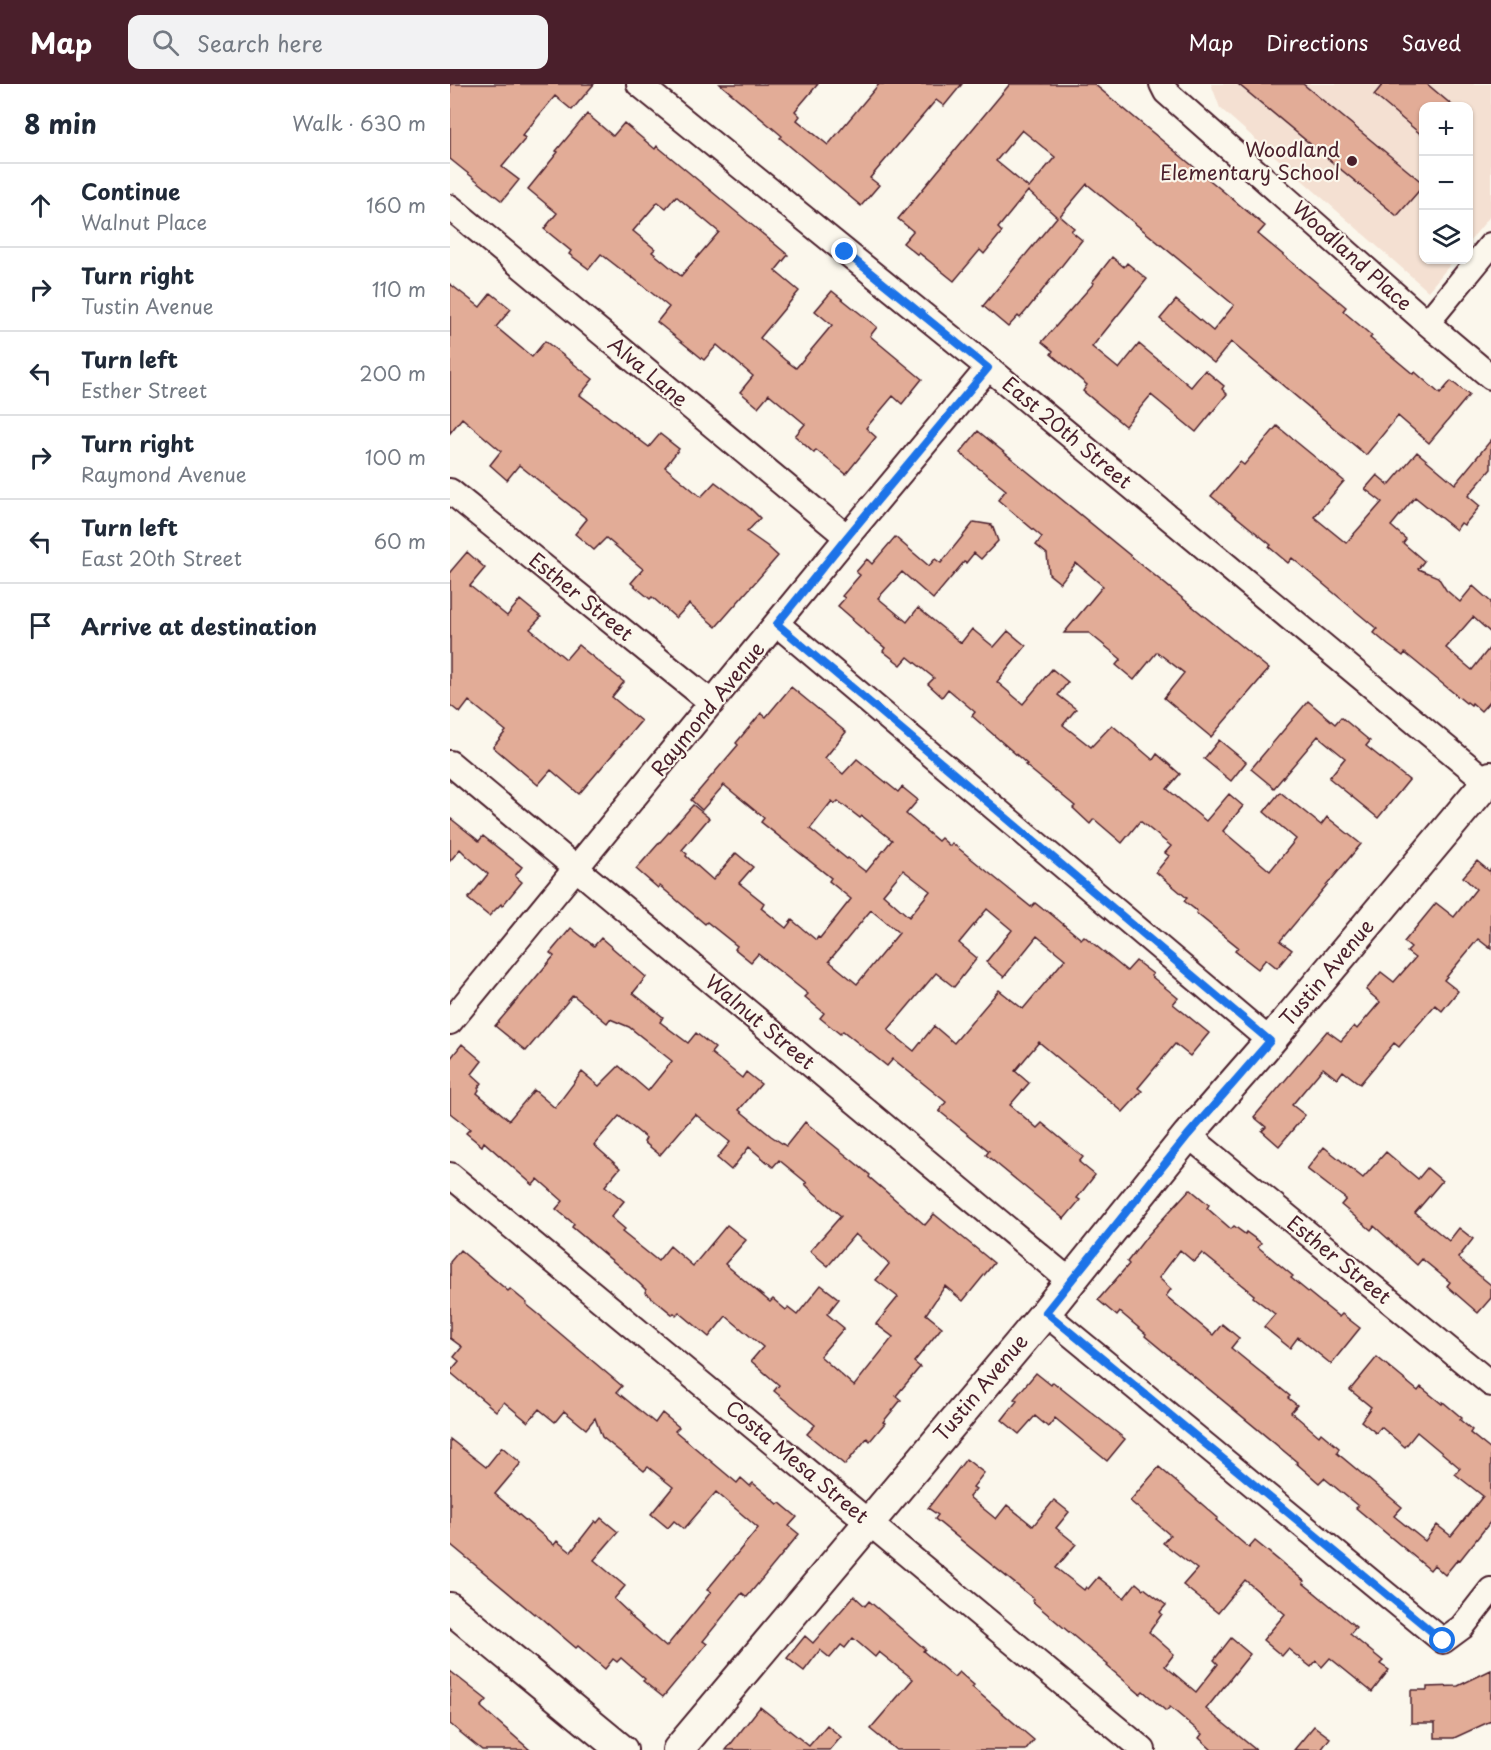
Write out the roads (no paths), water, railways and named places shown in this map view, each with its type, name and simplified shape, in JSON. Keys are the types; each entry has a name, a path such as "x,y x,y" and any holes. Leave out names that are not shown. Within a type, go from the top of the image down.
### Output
{"street":[{"name":"East 20th Street","path":"639,84 1490,781"},
{"name":"Woodland Place","path":"1162,84 1166,92 1491,376"},
{"name":"Alva Lane","path":"450,207 847,537"},
{"path":"1427,322 1491,245"},
{"name":"Raymond Avenue","path":"450,1022 988,368"},
{"name":"Esther Street","path":"450,491 712,703"},
{"path":"777,624 1270,1041"},
{"name":"Walnut Street","path":"450,763 1070,1281"},
{"name":"Tustin Avenue","path":"678,1750 1046,1312 1188,1135 1490,781"},
{"name":"Esther Street","path":"1188,1135 1491,1384"},
{"name":"Costa Mesa Street","path":"450,1175 1143,1750"},
{"path":"1046,1312 1443,1641 1462,1627 1491,1590"},
{"path":"450,1608 622,1750"}],"place":[{"name":"Woodland Elementary School","path":"1352,161"}]}
